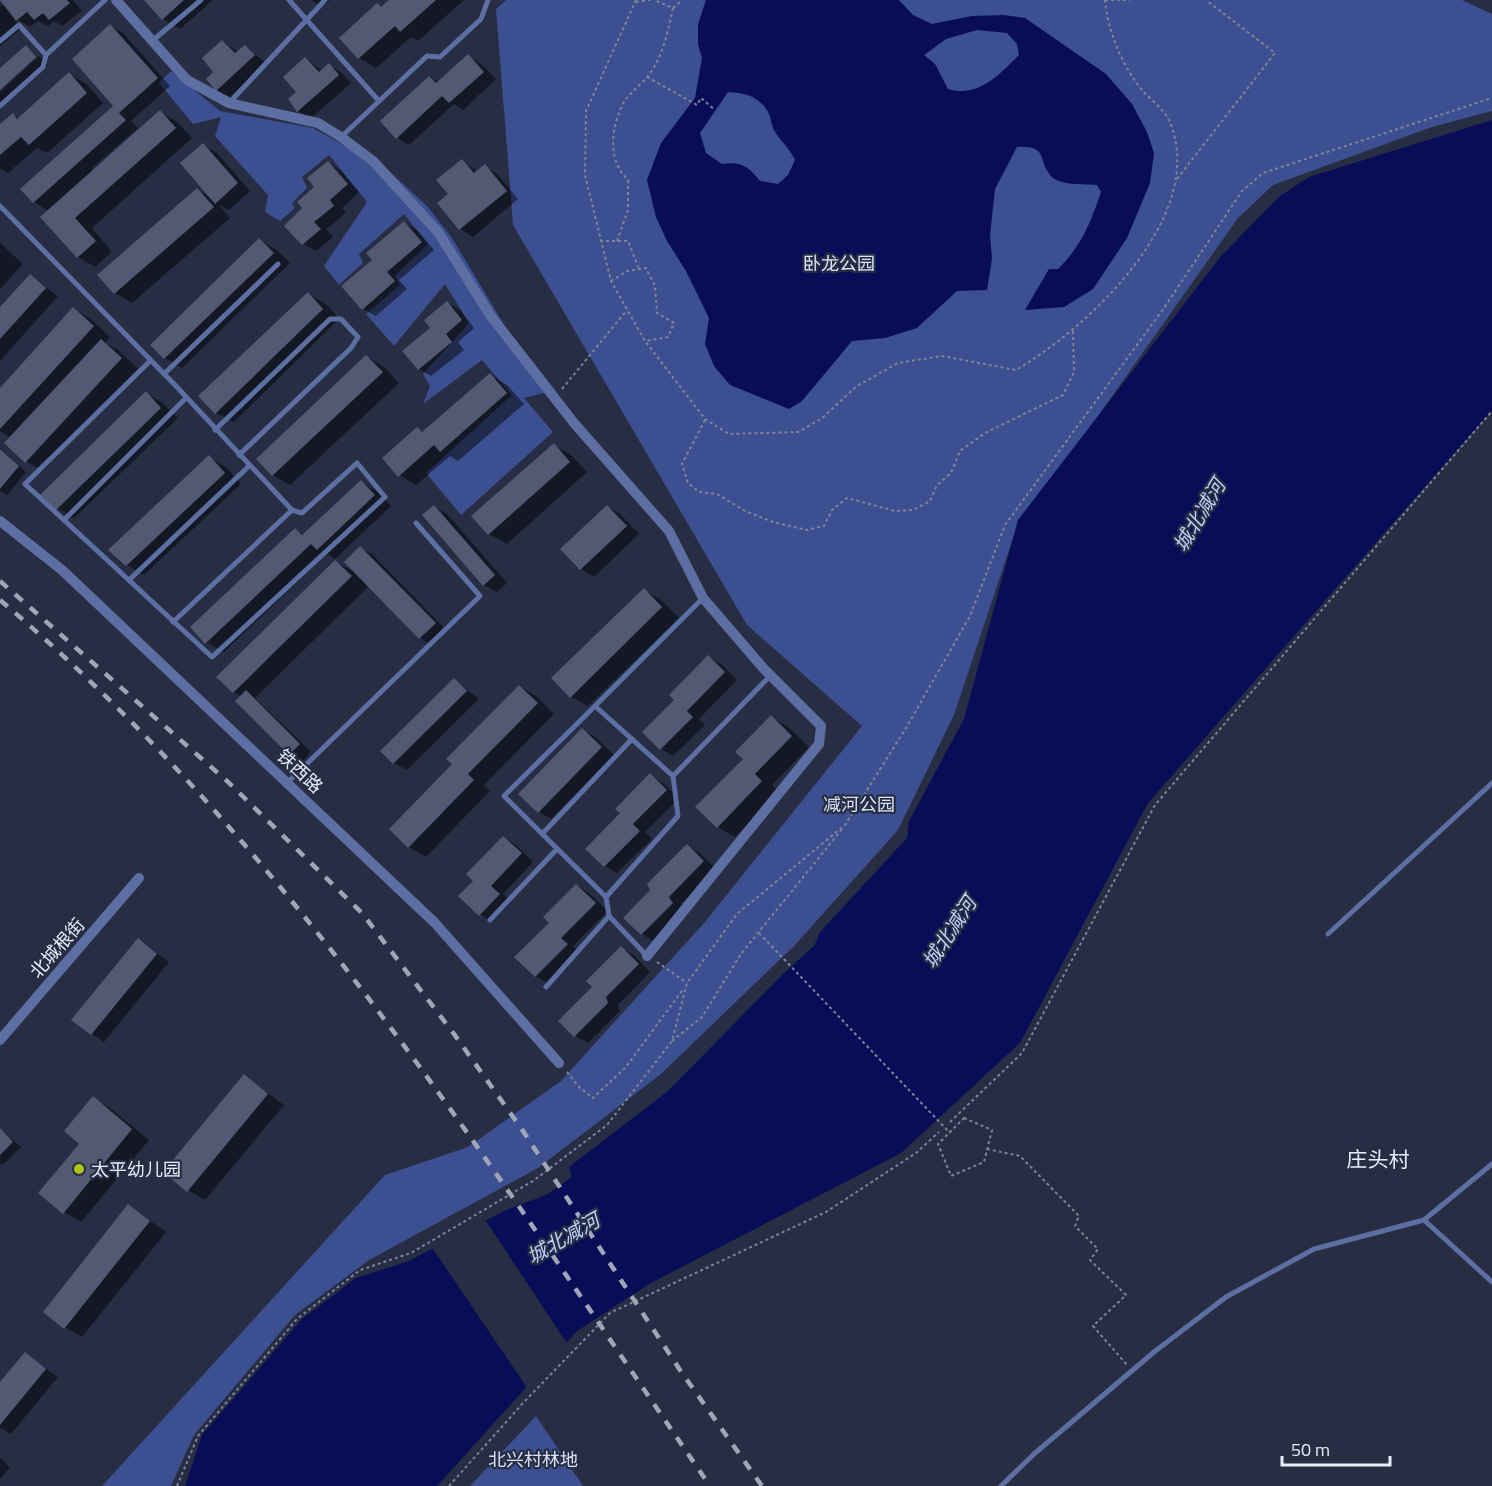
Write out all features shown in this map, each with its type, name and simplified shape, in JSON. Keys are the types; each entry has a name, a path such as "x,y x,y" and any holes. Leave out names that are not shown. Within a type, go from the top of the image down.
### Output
{"street":[{"path":"116,0 187,80 229,103 318,123 341,136 373,161 438,232 490,315 553,396 669,531 703,598 771,675 821,726 819,744 647,956"},
{"name":"铁西路","path":"0,521 62,570 435,923 559,1063"},
{"name":"北城根街","path":"0,1040 139,878"}],"lane":[{"path":"0,106 43,67 46,55 105,0"},
{"path":"151,42 201,0"},
{"path":"289,0 379,101"},
{"path":"229,103 325,0"},
{"path":"341,136 427,56 440,57 481,20 488,0"},
{"path":"0,41 19,25 46,55"},
{"path":"0,206 164,374 292,510 302,513 357,463 385,497 212,657 25,484 150,361"},
{"path":"164,374 278,264"},
{"path":"215,430 330,320 341,319 358,337 351,348 239,455"},
{"path":"64,520 186,398"},
{"path":"129,580 249,466"},
{"path":"173,622 292,510"},
{"path":"288,782 480,596 416,523"},
{"path":"647,956 609,916 606,897 504,796 703,598"},
{"path":"673,776 771,675"},
{"path":"595,706 673,776 678,816 606,897"},
{"path":"542,834 632,739"},
{"path":"1328,934 1492,783"},
{"path":"490,920 557,849"},
{"path":"546,987 609,916"},
{"path":"1001,1486 1034,1454 1132,1371 1226,1297 1314,1249 1425,1220 1492,1164"},
{"path":"1425,1220 1492,1282"}],"path":[{"path":"673,8 652,0 636,1 586,111 585,175 611,281 627,310 645,341 705,419 729,434 798,432 821,419 857,386 898,363 942,356 1016,370 1047,352 1090,316 1122,280 1156,232 1177,179 1275,53 1206,0"},
{"path":"616,241 628,210 628,180 617,169 612,142 621,107 647,76 667,40 673,8 682,0"},
{"path":"1130,0 1105,0 1107,18 1122,58 1142,90 1169,120 1178,155 1177,179"},
{"path":"647,76 697,105 701,98 715,110"},
{"path":"177,1486 198,1436 297,1319 360,1270 411,1253 543,1174 607,1125 672,1041 702,1017 741,954 845,825 906,728 970,616 1005,525 1164,308 1242,191 1263,172 1492,98"},
{"path":"600,241 628,241 639,269"},
{"path":"611,281 627,271 646,268 655,286 657,313 674,323 668,338 645,341"},
{"path":"553,396 565,387 627,310"},
{"path":"705,419 682,464 688,483 699,492 717,494 745,511 773,522 807,530 824,526 832,510 847,498 895,510 913,510 930,501 937,485 951,473 960,451 985,433 1063,395 1074,372 1073,330"},
{"path":"950,1122 1022,1053 1155,805 1492,411"},
{"path":"559,1063 580,1088 593,1098 626,1067 738,914 845,825"},
{"path":"759,932 950,1133"},
{"path":"647,956 686,984"},
{"path":"672,1041 686,984"},
{"path":"964,1118 992,1130 984,1162 951,1176 938,1144 950,1133 964,1118"},
{"path":"448,1486 524,1402 610,1313 826,1212 916,1153 939,1132"},
{"path":"987,1149 1020,1156 1079,1216 1075,1226 1098,1249 1090,1260 1126,1295 1093,1326 1132,1371"}],"green space":[{"name":"卧龙公园","path":"506,0 1462,0 1492,14 1492,111 1432,127 1273,185 1238,218 1014,535 954,715 898,830 794,946 661,1074 538,1168 369,1260 295,1315 194,1435 171,1486 102,1486 385,1175 468,1147 561,1081 705,922 862,726 747,625 513,225 496,9"},
{"path":"171,71 220,111 313,128 388,170 427,206 452,238 506,328 555,390 524,398 553,432 461,515 426,473 512,395 482,360 423,404 430,386 423,374 469,323 445,284 394,346 366,314 400,285 395,276 428,244 404,214 359,254 363,263 339,285 324,266 367,202 329,155 302,177 307,188 292,203 295,208 280,221 265,212 268,195 215,136 221,117 193,124 159,83"},
{"name":"北兴村林地","path":"536,1416 583,1486 470,1486"}],"water":[{"path":"706,0 899,0 913,15 932,24 972,16 1004,15 1025,18 1106,74 1132,104 1147,132 1154,153 1150,183 1127,238 1093,289 1064,307 1025,310 1049,269 1058,269 1079,243 1101,192 1097,185 1067,183 1055,179 1047,170 1038,151 1034,148 1017,147 995,189 990,235 992,259 987,290 957,291 917,328 885,338 852,341 802,401 789,409 730,385 714,366 705,344 709,318 656,217 647,180 661,143 695,98 702,58 698,44 698,24","holes":["977,30 1007,33 1017,44 1019,55 987,83 969,90 948,89 935,64 924,55 946,39","728,92 746,95 760,102 769,114 774,130 793,155 795,160 788,175 778,184 760,181 744,166 734,163 722,164 706,153 700,133"]},
{"name":"城北减河","path":"1492,120 1492,410 1148,803 1020,1043 901,1153 649,1284 577,1331 437,1486 185,1486 202,1435 301,1320 356,1278 409,1261 504,1211 548,1194 572,1177 569,1167 668,1091 783,974 814,946 820,932 907,838 909,821 964,719 1018,520 1221,256 1280,196 1309,177"}],"pier":[{"path":"484,1218 568,1345 528,1389 431,1246"}],"building":[{"path":"0,0 67,0 70,3 49,20 43,13 34,20 27,12 16,21"},
{"path":"144,0 184,0 162,20"},
{"path":"389,0 436,0 400,32 395,26 358,59 339,38 377,3 381,7"},
{"path":"110,24 158,78 119,113 126,120 33,203 20,189 113,106 72,59"},
{"path":"222,40 235,53 245,45 255,55 216,91 206,79 213,72 202,58"},
{"path":"26,45 36,57 0,90 0,68"},
{"path":"468,54 484,72 449,103 442,96 396,139 380,121 429,76 436,83"},
{"path":"305,57 319,72 329,63 339,75 297,112 288,99 296,92 283,77"},
{"path":"69,72 87,93 29,145 21,137 0,155 0,124 13,113 17,119"},
{"path":"160,110 176,128 75,218 96,241 77,258 40,217"},
{"path":"203,143 238,183 215,204 180,163"},
{"path":"462,159 474,173 485,164 507,191 459,230 437,203 448,194 436,180"},
{"path":"328,161 348,184 330,200 334,206 314,222 321,229 302,245 284,226 302,208 297,202 314,187 307,178"},
{"path":"197,188 214,207 114,294 97,275"},
{"path":"404,221 422,242 387,272 395,281 362,310 341,286 372,260 366,253"},
{"path":"259,238 274,253 164,359 150,345"},
{"path":"30,274 46,288 0,339 0,307"},
{"path":"308,292 323,309 215,414 198,396"},
{"path":"447,301 462,320 446,334 452,342 418,370 402,351 430,328 424,320"},
{"path":"73,307 94,326 0,429 0,388"},
{"path":"101,339 122,358 25,463 4,443"},
{"path":"366,355 383,372 272,476 256,459"},
{"path":"490,373 507,393 440,452 434,445 398,477 382,458 417,427 422,432"},
{"path":"146,391 161,408 56,510 40,495"},
{"path":"554,443 570,462 488,535 471,516"},
{"path":"0,449 19,466 0,489"},
{"path":"209,455 225,473 126,566 108,550"},
{"path":"361,480 375,495 317,550 311,544 205,644 190,627 295,528 302,535"},
{"path":"434,505 495,575 483,586 422,515"},
{"path":"607,505 627,526 580,570 560,549"},
{"path":"360,546 436,623 419,639 344,562"},
{"path":"335,560 352,576 233,693 216,677"},
{"path":"644,588 662,607 570,698 551,678"},
{"path":"708,655 725,672 687,711 693,717 660,750 642,732 674,700 669,695"},
{"path":"454,678 467,691 393,764 380,751"},
{"path":"519,685 538,703 468,774 474,780 408,848 389,829 452,764 446,759"},
{"path":"246,690 300,744 289,755 235,701"},
{"path":"771,715 792,736 755,774 762,781 717,828 695,807 743,759 735,752"},
{"path":"582,728 602,747 538,813 518,794"},
{"path":"650,773 667,790 633,824 640,831 604,867 585,849 620,813 615,809"},
{"path":"503,836 522,853 491,886 500,894 479,916 458,896 473,881 466,874"},
{"path":"687,844 704,861 669,897 673,903 641,935 623,918 650,890 647,884"},
{"path":"576,884 596,903 561,938 568,944 535,977 514,957 549,923 543,917"},
{"path":"138,938 157,954 91,1035 71,1020"},
{"path":"621,946 639,964 606,997 608,1003 574,1037 558,1021 592,987 586,981"},
{"path":"244,1074 268,1094 187,1192 163,1172"},
{"name":"太平幼儿园","path":"93,1096 132,1129 63,1214 38,1193 79,1144 64,1131"},
{"path":"0,1128 13,1142 0,1155"},
{"path":"128,1204 150,1221 64,1329 43,1312"},
{"path":"25,1352 46,1369 0,1425 0,1382"}],"railway":[{"path":"0,581 227,781 362,913 454,1034 521,1128 680,1370 762,1486"},
{"path":"0,600 106,696 204,799 296,907 384,1019 468,1134 710,1486"}],"place":[{"name":"太平幼儿园","path":"79,1169"}],"district":[{"name":"庄头村","path":"1378,1159"}],"park label":[{"name":"减河公园","path":"859,804"}]}
